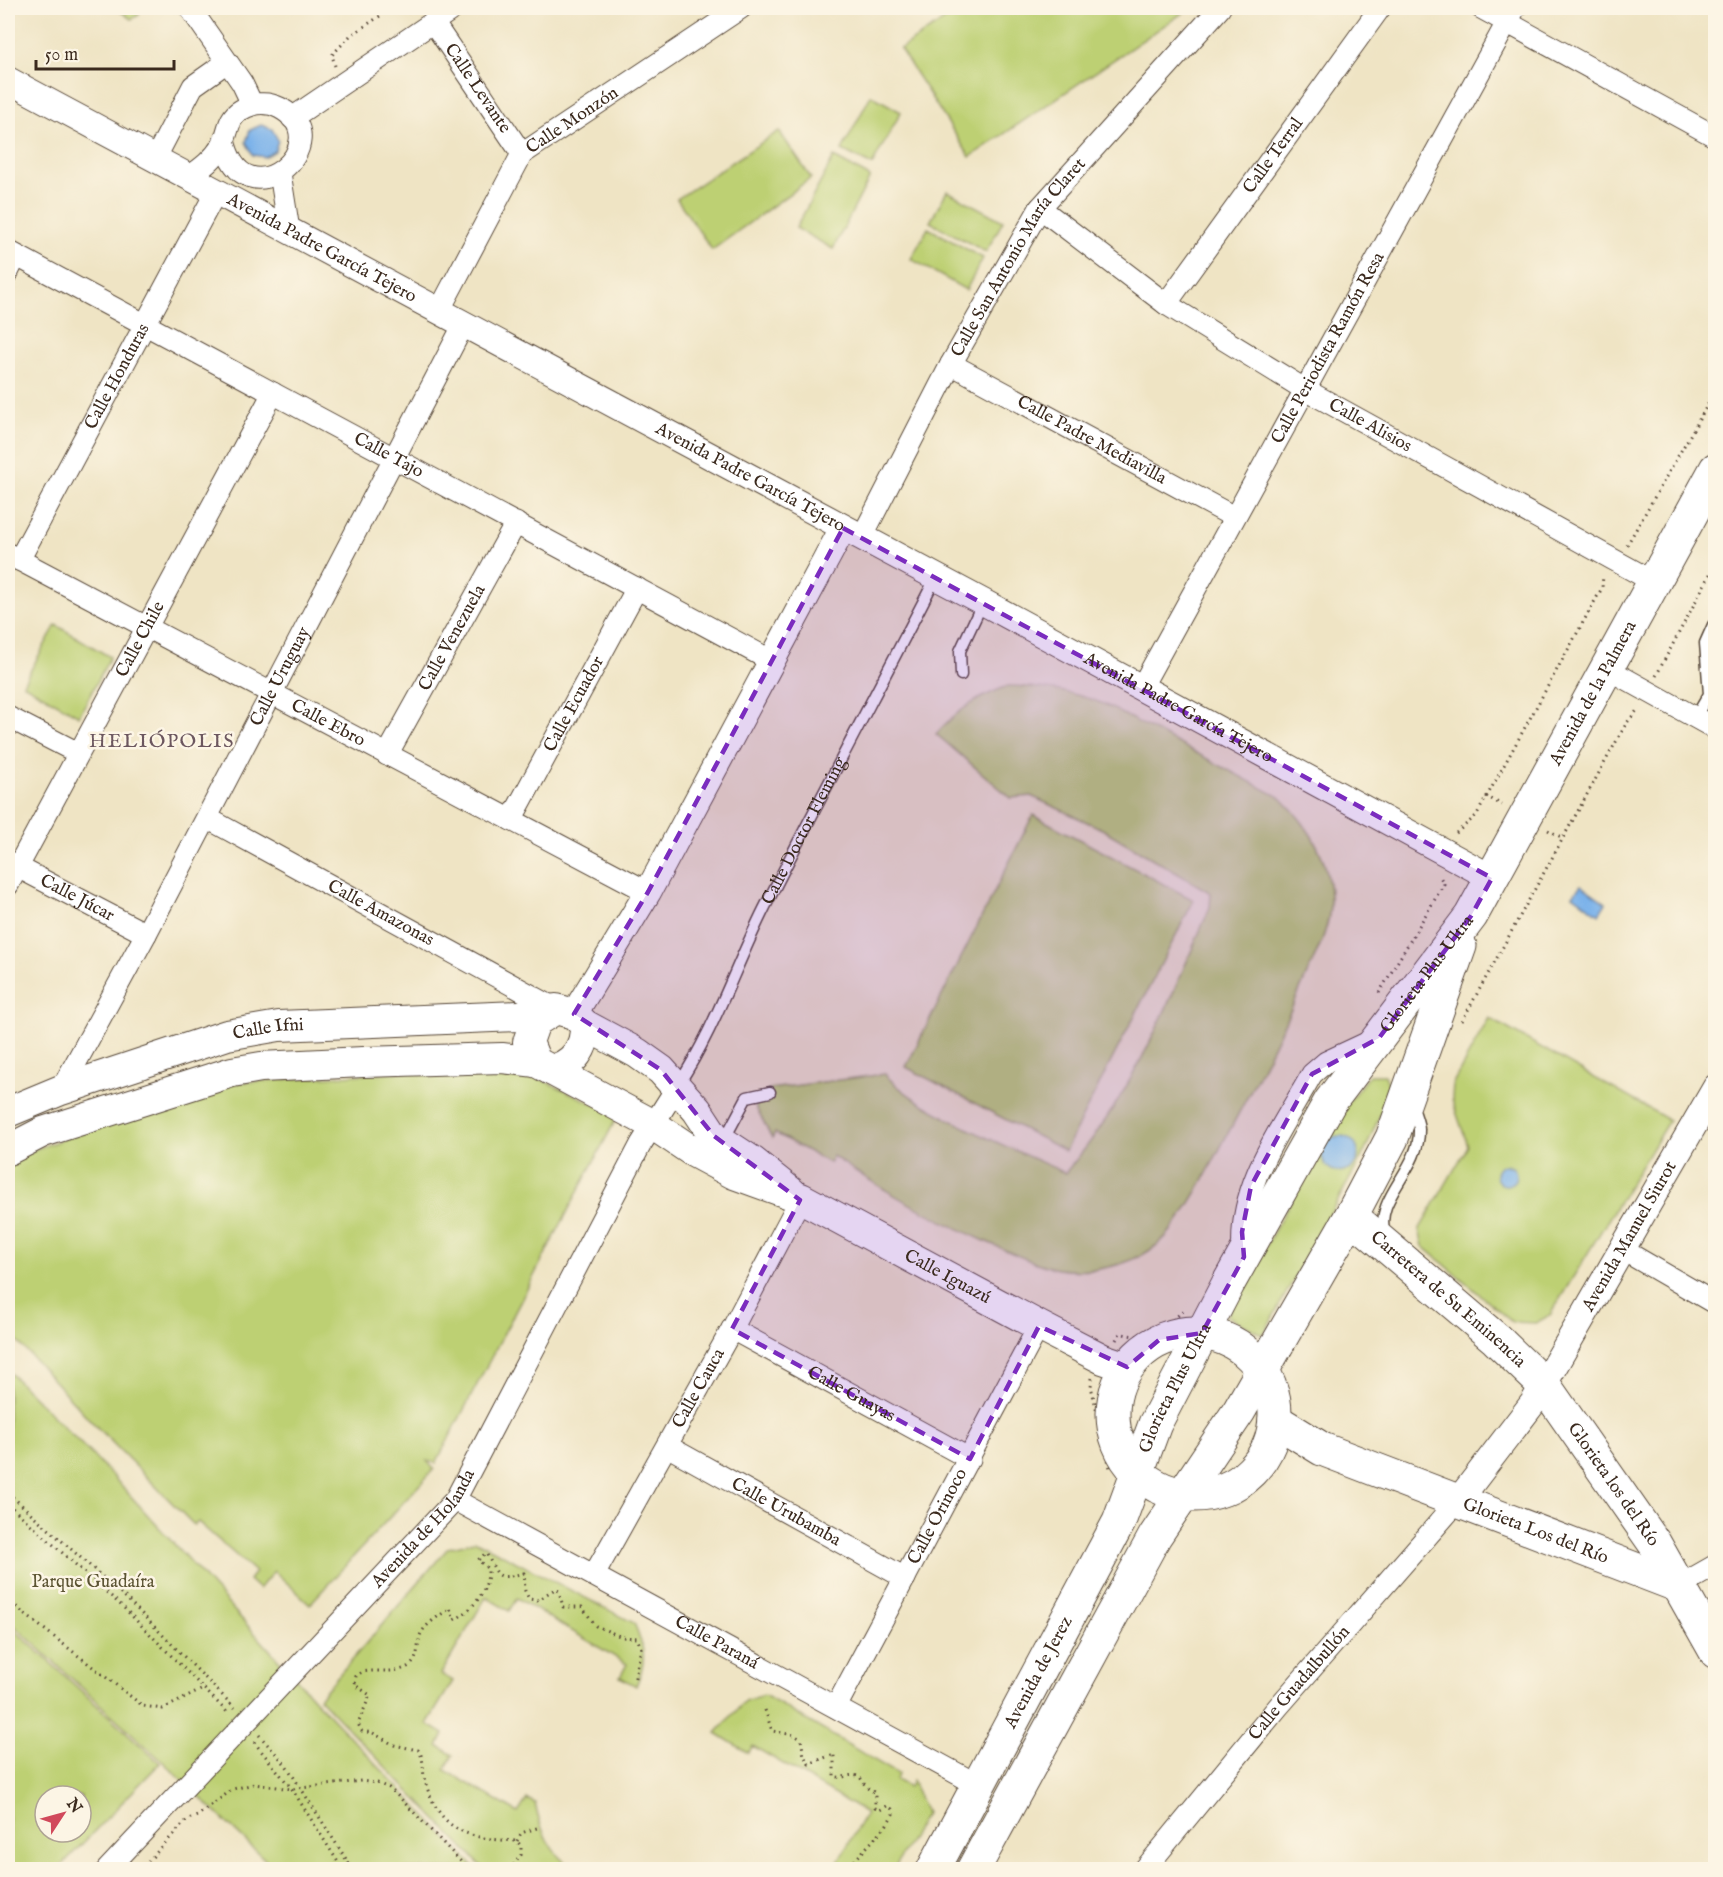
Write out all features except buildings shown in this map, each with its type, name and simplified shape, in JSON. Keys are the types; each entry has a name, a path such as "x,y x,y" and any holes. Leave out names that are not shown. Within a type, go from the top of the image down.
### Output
{"main road":[{"name":"Avenida de la Palmera","path":"1471,916 1716,469"},
{"name":"Glorieta Plus Ultra","path":"1126,1476 1330,1102 1471,916"},
{"name":"Glorieta Plus Ultra","path":"1181,1494 1239,1411 1262,1369 1368,1211 1471,916"},
{"name":"Calle Iguazú","path":"565,1016 637,1053 661,1070 698,1110 714,1136 752,1161 797,1196"},
{"path":"565,1016 584,1041 575,1057 567,1064 544,1066 528,1048 528,1036 532,1026 565,1016"},
{"name":"Calle Ifni","path":"8,1112 61,1090 227,1035 279,1026 565,1016"},
{"name":"Calle Ifni","path":"8,1149 44,1132 192,1084 261,1067 502,1058 544,1066"},
{"name":"Calle Iguazú","path":"544,1066 652,1124 695,1154 734,1174 797,1196 1039,1326 1109,1373"},
{"name":"Carretera de Su Eminencia","path":"1368,1211 1395,1253 1496,1339 1544,1385"},
{"path":"1202,1333 1225,1339 1246,1351 1262,1369 1272,1391 1275,1420 1266,1449 1247,1476 1227,1489 1204,1495 1181,1494 1126,1476 1124,1455 1115,1434 1109,1373 1159,1340 1180,1334 1202,1333"},
{"name":"Glorieta los del Río","path":"1544,1385 1655,1544 1679,1586"},
{"path":"1275,1420 1322,1449 1458,1501"},
{"path":"1256,1466 1322,1449"},
{"name":"Avenida de Jerez","path":"933,1869 1119,1522 1126,1476"},
{"name":"Avenida de Jerez","path":"973,1869 1155,1536 1181,1494"},
{"name":"Glorieta Los del Río","path":"1458,1501 1679,1586"},
{"path":"1679,1586 1716,1652"}],"street":[{"path":"190,8 242,83 252,104"},
{"path":"292,118 454,8"},
{"name":"Calle Monzón","path":"439,310 522,154 741,8"},
{"name":"Calle San Antonio María Claret","path":"853,532 1040,208 1220,8"},
{"name":"Calle Terral","path":"1166,304 1380,8"},
{"path":"1481,8 1511,15 1716,138"},
{"name":"Calle Periodista Ramón Resa","path":"1141,688 1511,15"},
{"name":"Calle Levante","path":"433,22 522,154"},
{"path":"155,159 193,86 227,62"},
{"name":"Avenida Padre García Tejero","path":"8,80 937,577 1492,878"},
{"path":"267,103 281,108 292,118 298,130 297,155 280,173 265,178 250,176 237,168 228,155 225,140 228,124 237,112 252,104 267,103"},
{"path":"189,177 205,165 225,140"},
{"path":"280,173 288,230"},
{"name":"Calle Honduras","path":"13,557 145,325 216,192"},
{"name":"Calle Alisios","path":"1040,208 1166,304 1304,389 1654,582"},
{"name":"Calle Tajo","path":"10,260 145,325 770,660"},
{"name":"Calle Uruguay","path":"61,1090 146,934 464,324"},
{"name":"Calle Padre Mediavilla","path":"951,364 1234,517"},
{"name":"Calle Chile","path":"11,871 78,753 273,393"},
{"name":"Calle Venezuela","path":"387,754 516,523"},
{"path":"565,1016 648,892 770,660 853,532"},
{"name":"Calle Ebro","path":"13,557 648,892"},
{"name":"Calle Ecuador","path":"511,820 637,588"},
{"path":"1606,668 1716,729"},
{"path":"8,717 78,753"},
{"name":"Calle Amazonas","path":"207,818 565,1016"},
{"name":"Calle Júcar","path":"11,871 146,934"},
{"name":"Avenida de Holanda","path":"107,1869 456,1500 652,1124 677,1087"},
{"name":"Avenida Manuel Siurot","path":"1544,1385 1716,1087"},
{"name":"Calle Cauca","path":"594,1575 732,1329 797,1196"},
{"path":"1623,1250 1716,1304"},
{"name":"Calle Orinoco","path":"836,1707 1039,1326"},
{"name":"Calle Guayas","path":"732,1329 970,1459"},
{"name":"Glorieta Los del Río","path":"1458,1501 1533,1403 1544,1385"},
{"name":"Calle Urubamba","path":"667,1446 905,1578"},
{"name":"Calle Paraná","path":"456,1500 978,1785"},
{"name":"Calle Guadalbullón","path":"1144,1869 1278,1707 1458,1501"},
{"path":"1679,1586 1716,1564"}],"lane":[{"name":"Calle Doctor Fleming","path":"677,1087 698,1053 741,955 788,862 937,577"},
{"path":"961,675 960,651 983,602"},
{"path":"1695,718 1709,693 1705,644 1713,625"},
{"path":"722,1143 747,1097 770,1092"}],"path":[{"path":"328,69 334,64 332,55 350,36 392,8"},
{"path":"1621,546 1627,545 1716,390"},
{"path":"1654,679 1716,563"},
{"path":"1451,840 1476,816 1602,588 1604,566"},
{"path":"1461,1023 1626,724 1642,703"},
{"path":"1109,1373 1126,1476"},
{"path":"8,1493 125,1597 237,1710"},
{"path":"8,1504 122,1606 230,1715"},
{"path":"510,1869 521,1856 521,1846 517,1842 472,1837 447,1821 434,1803 425,1782 423,1757 418,1750 394,1745 373,1733 362,1731 358,1724 370,1695 355,1685 356,1676 367,1671 392,1672 409,1666 416,1656 420,1634 427,1626 450,1608 454,1620 467,1613 488,1584 488,1569 478,1560 483,1553 486,1553 500,1576 510,1578 524,1573 525,1591 529,1599 537,1600 555,1589 559,1591 563,1607 582,1607 596,1626 622,1637 637,1638 642,1648 634,1682"},
{"path":"8,1598 22,1612 143,1706 163,1709 205,1688"},
{"path":"765,1710 772,1731 794,1735 801,1740 804,1756 809,1764 834,1754 834,1776 839,1778 855,1774 875,1793 874,1808 880,1810 887,1806 892,1809 893,1814 886,1826 846,1869"},
{"path":"259,1735 286,1765 353,1869"},
{"path":"254,1742 292,1789 343,1869"},
{"path":"140,1869 188,1819 198,1816 233,1789 254,1784 301,1789 361,1781 389,1788 469,1869"},
{"path":"517,1842 521,1833 540,1827"}],"highlighted area":[{"path":"843,528 1492,878 1471,916 1379,1038 1312,1074 1251,1186 1242,1232 1244,1257 1202,1333 1159,1340 1127,1367 1039,1326 970,1459 732,1329 800,1200 714,1136 661,1070 574,1014 648,892"}],"green space":[{"path":"116,8 139,8 139,15 131,19"},
{"path":"963,8 1181,8 1184,12 970,157 900,49"},
{"path":"871,95 901,112 872,165 842,150"},
{"path":"779,131 811,178 712,250 677,199"},
{"path":"834,157 870,177 833,249 796,228"},
{"path":"947,191 1003,221 986,252 930,222"},
{"path":"928,228 983,258 966,290 911,259"},
{"path":"56,625 110,657 79,716 23,684"},
{"path":"1008,686 1057,690 1104,704 1281,798 1310,833 1317,846 1323,859 1330,889 1329,915 1316,954 1266,1061 1194,1197 1180,1219 1158,1245 1140,1256 1099,1269 1058,1269 1013,1254 908,1203 833,1156 829,1163 775,1133 772,1138 752,1100 770,1098 770,1089 885,1074 900,1088 943,1116 1065,1173 1089,1144 1130,1080 1165,1012 1210,907 1211,893 1102,829 1031,796 1011,798 936,734 969,705"},
{"path":"1033,815 1194,900 1065,1151 906,1067"},
{"path":"1489,1018 1669,1120 1550,1315 1536,1323 1512,1322 1423,1246 1419,1230 1468,1146 1452,1100 1453,1083"},
{"path":"510,1065 618,1115 436,1463 427,1461 434,1469 310,1604 274,1571 259,1589 249,1580 255,1572 198,1522 194,1525 91,1421 8,1331 8,1159 215,1084"},
{"path":"1369,1075 1385,1075 1389,1086 1385,1103 1364,1153 1263,1335 1227,1316 1339,1114"},
{"name":"Parque Guadaíra","path":"8,1371 108,1471 315,1700 476,1869 275,1869 163,1762 8,1620"},
{"path":"476,1541 634,1623 640,1640 643,1661 636,1686 620,1677 627,1664 517,1598 509,1611 486,1597 441,1674 453,1681 427,1724 444,1734 438,1746 453,1755 445,1770 518,1813 527,1799 535,1803 543,1832 552,1849 574,1869 484,1869 319,1698 448,1548"},
{"path":"8,1624 160,1763 93,1833 93,1784 33,1784 33,1844 82,1844 58,1869 8,1869"},
{"path":"764,1695 898,1774 896,1780 909,1787 912,1781 926,1813 894,1869 834,1869 866,1813 753,1746 748,1753 716,1733 745,1701"}],"water":[{"path":"261,125 272,129 278,140 275,151 265,157 253,155 246,142 250,130"},
{"path":"1581,885 1606,903 1599,914 1573,895"},
{"path":"1340,1136 1353,1141 1358,1154 1353,1167 1340,1172 1327,1167 1322,1154 1327,1141"},
{"path":"1506,1165 1513,1168 1516,1175 1513,1182 1506,1185 1499,1182 1496,1175 1499,1168"}],"district":[{"name":"HELIÓPOLIS","path":"162,741"}]}
